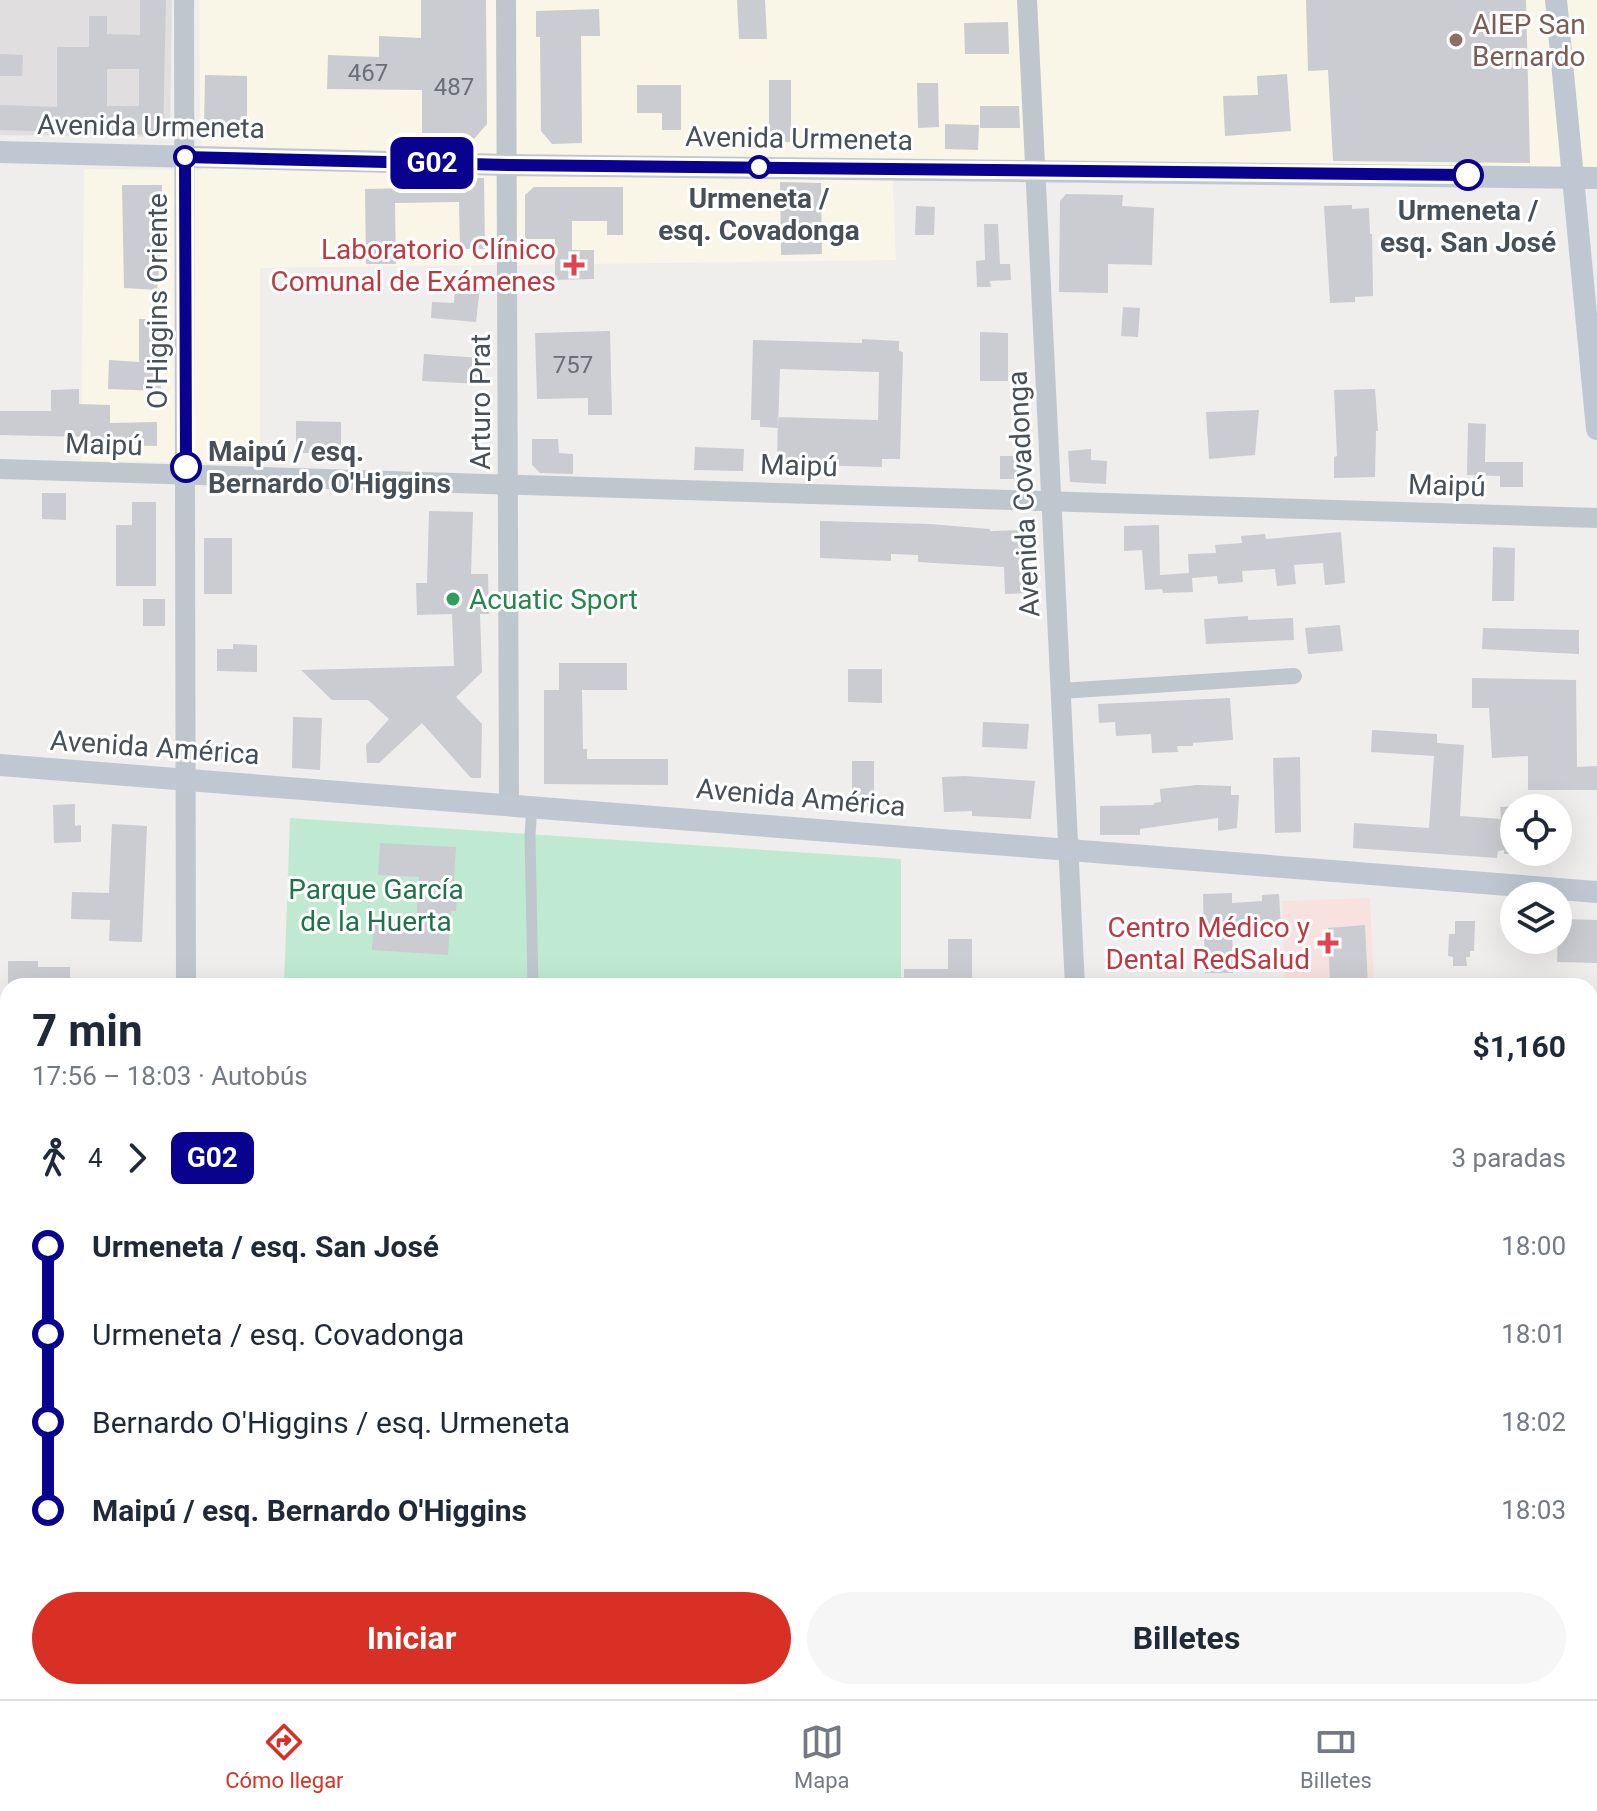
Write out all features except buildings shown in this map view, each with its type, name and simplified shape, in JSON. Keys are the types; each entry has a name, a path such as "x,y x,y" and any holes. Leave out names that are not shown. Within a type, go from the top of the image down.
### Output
{"main road":[{"path":"1556,0 1597,429"},
{"name":"Avenida Urmeneta","path":"0,152 508,165 1597,178"},
{"name":"Avenida América","path":"0,765 1597,892"}],"street":[{"name":"O'Higgins Oriente","path":"184,0 186,978"},
{"name":"Arturo Prat","path":"506,0 509,804"},
{"name":"Avenida Covadonga","path":"1027,0 1075,978"},
{"name":"Maipú","path":"0,469 1597,518"},
{"path":"1060,691 1294,676"},
{"path":"532,806 533,978"}],"shaded area":[{"path":"0,0 172,0 170,137 0,135"},
{"path":"199,0 1597,0 1597,170 892,161 896,260 260,268 260,463 81,461 84,169 201,170"},
{"name":"Centro Médico y Dental RedSalud","path":"1370,898 1374,978 1285,978 1282,901"}],"green space":[{"name":"Parque García de la Huerta","path":"290,818 901,859 901,978 284,978"}],"bus line":[{"name":"G02","path":"186,467 185,157 508,165 1468,175"}],"place":[{"name":"AIEP San Bernardo","path":"1456,40"},
{"name":"Urmeneta / esq. Covadonga","path":"759,167"},
{"name":"Urmeneta / esq. San José","path":"1468,175"},
{"name":"Laboratorio Clínico Comunal de Exámenes","path":"574,265"},
{"name":"Maipú / esq. Bernardo O'Higgins","path":"186,467"},
{"name":"Acuatic Sport","path":"453,599"},
{"name":"Centro Médico y Dental RedSalud","path":"1328,943"}]}
